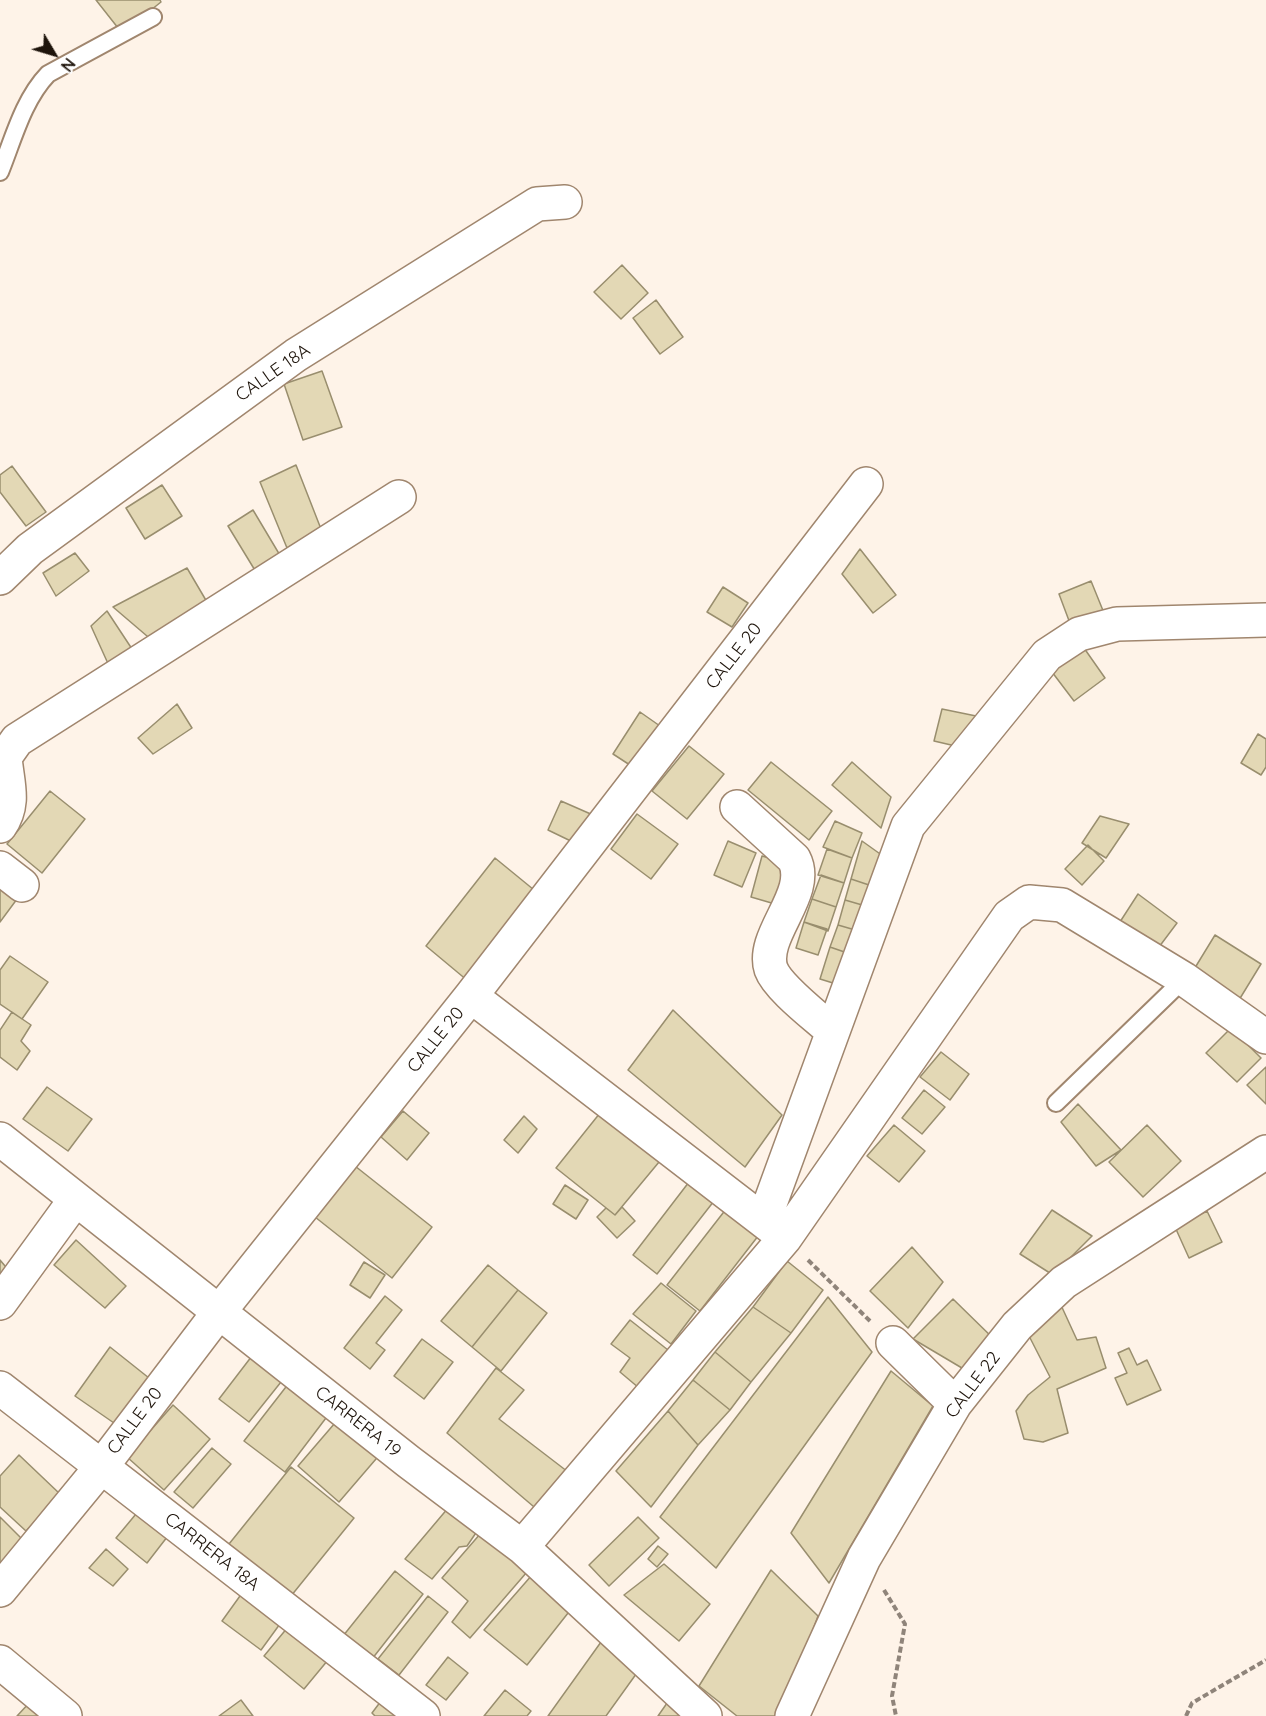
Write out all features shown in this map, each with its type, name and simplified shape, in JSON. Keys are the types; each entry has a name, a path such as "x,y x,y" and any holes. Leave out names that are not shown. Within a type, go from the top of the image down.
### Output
{"street":[{"name":"CALLE 18A","path":"0,578 30,549 296,355 537,204 565,202"},
{"name":"CALLE 20","path":"0,1590 102,1466 219,1312 471,996 866,484"},
{"path":"0,826 8,814 12,797 5,757 17,740 399,497"},
{"path":"774,1229 832,1031 908,826 1047,655 1079,634 1117,624 1266,620"},
{"path":"736,807 794,859 798,868 795,891 770,952 771,969 780,982 832,1031"},
{"path":"522,1547 774,1229 989,941 1009,916 1029,902 1062,905 1184,979 1266,1037"},
{"path":"471,996 774,1229"},
{"name":"CARRERA 19","path":"0,1139 409,1462 522,1547 705,1716"},
{"name":"CALLE 22","path":"792,1716 864,1558 955,1404 1017,1326 1064,1282 1266,1152"},
{"path":"0,1303 75,1200"},
{"path":"893,1343 955,1404"},
{"name":"CARRERA 18A","path":"0,1388 423,1716"},
{"path":"0,1662 65,1716"}],"lane":[{"path":"0,172 28,104 37,86 48,74 153,17"},
{"path":"1056,1103 1184,979"}],"path":[{"path":"774,1229 893,1343"},
{"path":"864,1558 905,1624 892,1696 896,1716"},
{"path":"1186,1716 1192,1702 1266,1660"}],"building":[{"path":"96,0 160,0 161,2 122,33"},
{"path":"622,265 648,293 621,319 594,292"},
{"path":"656,300 683,337 660,354 633,318"},
{"path":"322,371 342,427 303,440 284,384"},
{"path":"296,465 321,529 287,548 260,482"},
{"path":"12,466 46,512 26,526 0,492 0,475"},
{"path":"162,485 182,516 145,539 126,508"},
{"path":"253,510 281,557 256,572 228,526"},
{"path":"860,549 896,595 873,613 842,574"},
{"path":"75,553 89,571 56,596 43,573"},
{"path":"187,568 207,602 154,642 113,607"},
{"path":"1091,581 1104,613 1071,626 1059,594"},
{"path":"723,587 748,603 732,627 707,612"},
{"path":"107,611 134,652 110,668 91,626"},
{"path":"1084,648 1105,678 1074,701 1052,672"},
{"path":"177,704 192,728 153,754 138,738"},
{"path":"942,709 981,717 964,748 934,741"},
{"path":"640,712 660,726 633,767 613,754"},
{"path":"1258,734 1266,739 1266,767 1261,775 1241,763"},
{"path":"689,746 724,774 687,819 652,791"},
{"path":"771,762 832,811 809,840 748,790"},
{"path":"852,762 891,797 881,828 832,785"},
{"path":"50,791 85,819 42,873 7,844"},
{"path":"561,801 593,815 579,845 548,830"},
{"path":"637,814 678,844 651,879 611,849"},
{"path":"1100,816 1129,824 1106,858 1082,843"},
{"path":"835,821 862,833 852,858 823,847"},
{"path":"728,841 756,853 742,887 714,875"},
{"path":"862,841 883,856 875,887 851,879"},
{"path":"1088,845 1104,861 1082,885 1065,869"},
{"path":"827,849 852,858 844,883 818,875"},
{"path":"762,856 787,863 775,904 751,897"},
{"path":"495,858 539,894 468,981 426,946"},
{"path":"821,875 844,883 836,907 812,899"},
{"path":"0,879 20,895 0,922"},
{"path":"851,879 875,887 869,907 845,900"},
{"path":"1138,894 1177,923 1156,951 1118,925"},
{"path":"812,899 836,907 828,931 804,922"},
{"path":"845,900 869,907 862,932 838,925"},
{"path":"804,922 827,929 818,955 796,948"},
{"path":"838,925 862,932 856,956 830,947"},
{"path":"1215,935 1261,964 1239,1000 1193,971"},
{"path":"830,947 856,956 846,987 820,979"},
{"path":"10,956 48,982 22,1019 0,1004 0,970"},
{"path":"673,1010 782,1115 745,1167 628,1070"},
{"path":"12,1012 31,1025 21,1041 30,1051 17,1070 0,1057 0,1030"},
{"path":"1231,1028 1261,1058 1237,1082 1206,1053"},
{"path":"941,1052 969,1074 950,1100 920,1077"},
{"path":"1266,1067 1266,1104 1247,1085"},
{"path":"47,1087 92,1119 68,1151 23,1119"},
{"path":"924,1090 945,1107 922,1134 902,1118"},
{"path":"1078,1104 1121,1150 1096,1166 1061,1122"},
{"path":"604,1108 664,1156 615,1215 556,1168"},
{"path":"403,1111 429,1133 407,1160 381,1137"},
{"path":"524,1116 537,1129 518,1153 504,1140"},
{"path":"894,1125 925,1151 899,1182 867,1156"},
{"path":"1147,1125 1181,1161 1143,1197 1109,1162"},
{"path":"355,1166 432,1227 392,1278 315,1217"},
{"path":"689,1182 714,1201 657,1274 633,1255"},
{"path":"565,1185 588,1200 576,1219 553,1204"},
{"path":"730,1204 762,1231 700,1311 667,1285"},
{"path":"622,1207 635,1221 617,1238 597,1217 606,1208 615,1215"},
{"path":"1052,1210 1092,1236 1053,1275 1020,1254"},
{"path":"1207,1211 1222,1242 1189,1258 1175,1227"},
{"path":"76,1240 126,1286 105,1308 54,1265"},
{"path":"912,1247 943,1282 908,1328 870,1291"},
{"path":"0,1260 11,1273 0,1290"},
{"path":"787,1261 823,1290 791,1333 753,1307"},
{"path":"364,1262 385,1275 370,1298 350,1285"},
{"path":"488,1265 518,1290 472,1347 441,1321"},
{"path":"661,1283 696,1311 671,1344 633,1314"},
{"path":"518,1290 547,1313 501,1371 472,1347"},
{"path":"385,1296 402,1310 376,1343 385,1350 370,1369 344,1348"},
{"path":"828,1297 872,1352 716,1568 660,1517"},
{"path":"953,1299 998,1343 967,1371 913,1339"},
{"path":"1060,1303 1077,1340 1096,1337 1106,1368 1057,1389 1068,1433 1043,1442 1024,1439 1016,1411 1028,1395 1050,1377 1027,1332"},
{"path":"753,1307 791,1333 751,1382 715,1352"},
{"path":"630,1320 668,1350 639,1388 620,1372 630,1358 611,1344"},
{"path":"422,1339 453,1362 424,1399 394,1376"},
{"path":"110,1347 149,1378 114,1423 75,1396"},
{"path":"1129,1348 1137,1365 1147,1360 1161,1390 1127,1405 1115,1378 1127,1373 1118,1353"},
{"path":"255,1352 285,1377 249,1422 219,1399"},
{"path":"715,1352 751,1382 730,1410 693,1380"},
{"path":"496,1368 524,1390 499,1419 572,1475 540,1512 447,1433"},
{"path":"891,1371 933,1406 829,1583 791,1533"},
{"path":"693,1380 730,1410 698,1445 668,1411"},
{"path":"289,1383 329,1414 285,1472 244,1441"},
{"path":"173,1405 210,1439 164,1490 127,1457"},
{"path":"668,1411 698,1445 651,1507 616,1471"},
{"path":"341,1416 382,1452 339,1502 298,1466"},
{"path":"212,1448 231,1464 193,1508 174,1492"},
{"path":"19,1455 60,1494 26,1531 0,1507 0,1476"},
{"path":"291,1467 354,1518 291,1596 229,1544"},
{"path":"454,1501 482,1524 467,1546 459,1547 432,1579 405,1559"},
{"path":"141,1508 171,1532 147,1563 116,1538"},
{"path":"0,1517 22,1539 0,1565"},
{"path":"638,1517 659,1538 609,1586 589,1565"},
{"path":"487,1526 533,1565 470,1638 452,1622 468,1601 442,1578"},
{"path":"658,1546 668,1554 657,1567 648,1559"},
{"path":"106,1549 128,1569 113,1586 89,1568"},
{"path":"664,1564 710,1604 679,1641 624,1595"},
{"path":"771,1570 818,1616 781,1716 737,1716 699,1686"},
{"path":"395,1571 423,1594 372,1659 343,1636"},
{"path":"532,1575 572,1608 527,1665 484,1630"},
{"path":"245,1589 285,1617 261,1650 222,1621"},
{"path":"428,1596 448,1612 399,1675 378,1659"},
{"path":"288,1627 328,1660 304,1689 264,1656"},
{"path":"601,1642 639,1670 606,1716 548,1716"},
{"path":"448,1657 468,1673 446,1700 426,1685"},
{"path":"505,1690 531,1711 527,1716 484,1716"},
{"path":"672,1696 691,1716 658,1716"},
{"path":"241,1700 253,1716 219,1716"},
{"path":"31,1701 49,1716 17,1716"},
{"path":"381,1701 396,1716 375,1716 372,1713"}]}
